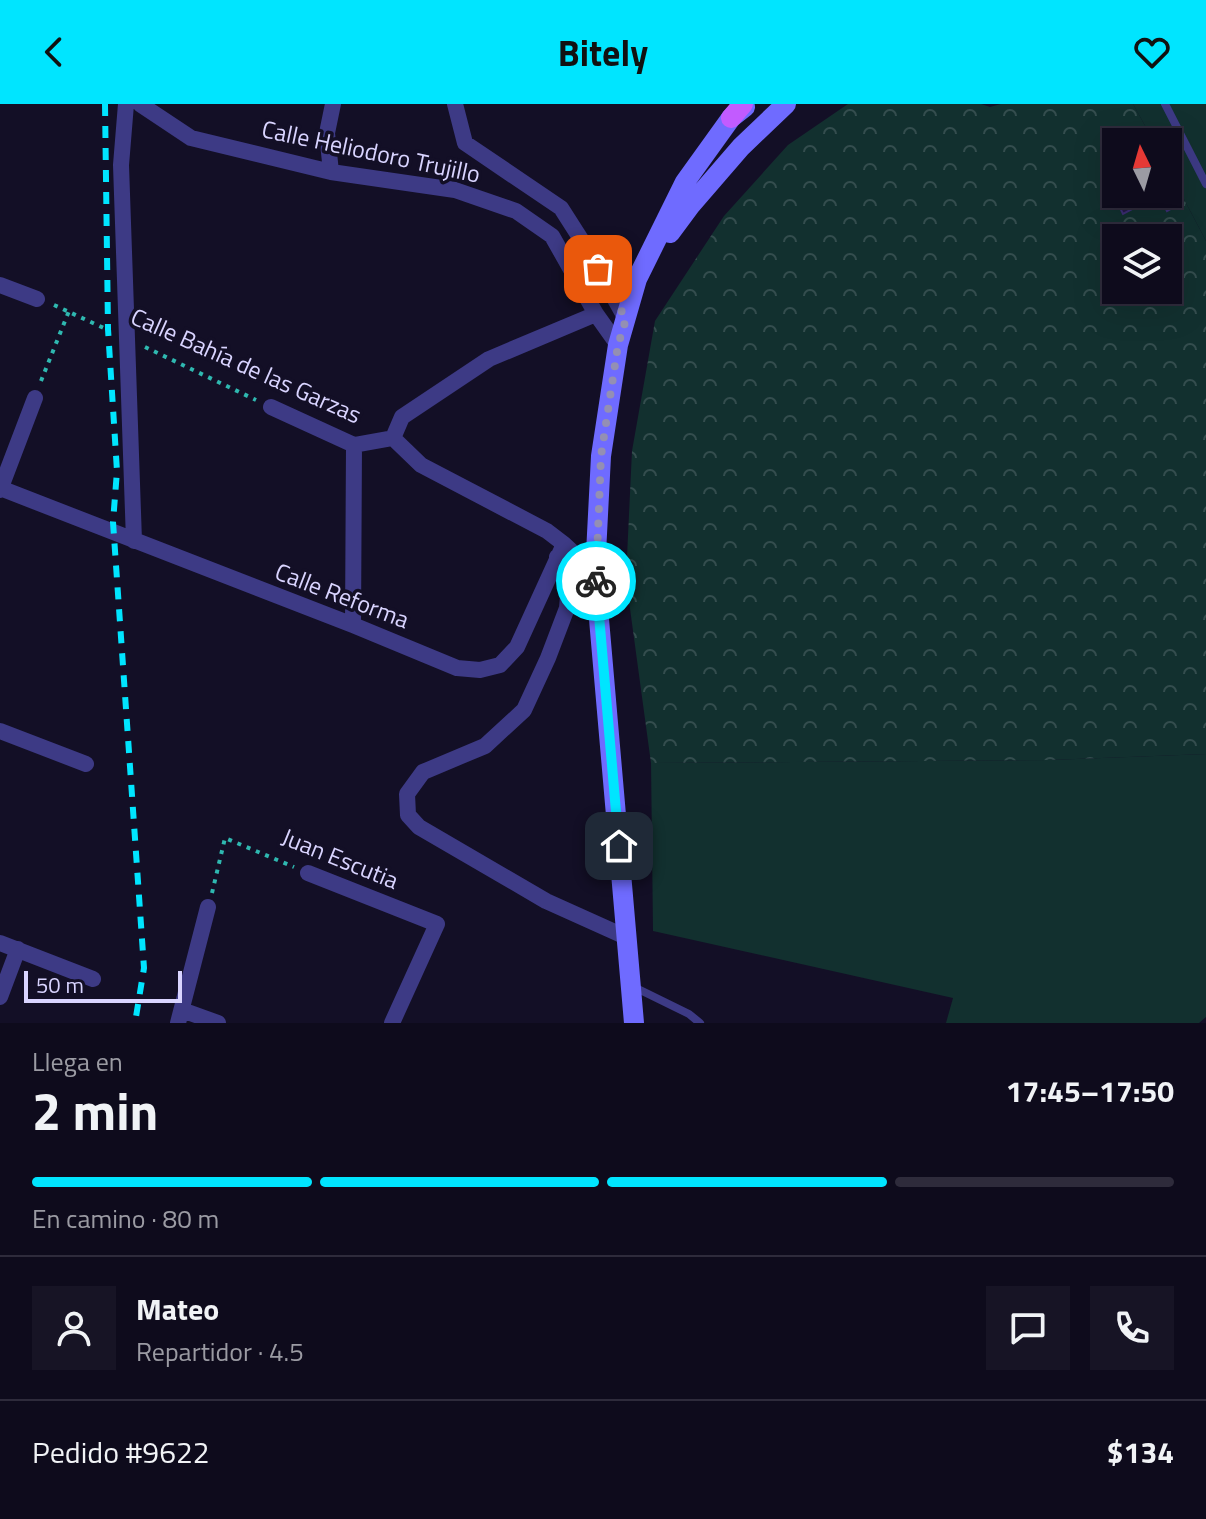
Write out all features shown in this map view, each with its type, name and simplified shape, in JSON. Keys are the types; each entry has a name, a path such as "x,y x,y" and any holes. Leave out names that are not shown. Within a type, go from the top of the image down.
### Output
{"main road":[{"path":"637,279 690,206 730,159 786,104"},
{"path":"634,1023 595,573 601,456 618,345 637,279 685,182 741,109"}],"street":[{"path":"126,104 121,165 134,541"},
{"name":"Calle Heliodoro Trujillo","path":"140,104 191,138 331,172 455,190 516,211 552,236 596,314"},
{"path":"331,172 327,133 333,104"},
{"path":"455,104 465,143 561,208 626,319"},
{"path":"0,285 37,299"},
{"path":"618,345 596,314 489,359 402,417 393,438 421,465 547,531 560,550 569,582 567,608 524,710 485,746 423,772 407,794 408,815 419,827 546,901 626,937"},
{"path":"0,489 35,398"},
{"name":"Calle Bahía de las Garzas","path":"271,407 354,445 393,438"},
{"path":"353,625 354,445"},
{"name":"Calle Reforma","path":"0,489 457,668 480,670 500,665 517,647 560,550"},
{"path":"560,550 595,573"},
{"path":"0,731 86,764"},
{"name":"Juan Escutia","path":"308,873 437,924 392,1023"},
{"path":"208,907 180,1016 218,1023"},
{"path":"0,943 93,979"},
{"path":"0,997 18,949"}],"lane":[{"path":"1165,104 1206,184"},
{"path":"631,985 689,1014 700,1023"}],"path":[{"name":"Calle Bahía de las Garzas","path":"37,299 69,310 271,407"},
{"path":"35,398 69,310"},
{"name":"Juan Escutia","path":"208,907 225,838 308,873"}],"green space":[{"path":"848,104 981,104 990,107 1001,104 1133,104 1146,128 1102,128 1102,208 1182,208 1182,196 1206,241 1206,754 1049,760 651,763 626,579 632,451 655,321 724,216 788,145"},
{"path":"1133,104 1206,104 1206,241 1182,196 1182,128 1146,128"},
{"path":"1206,754 1206,1017 1199,1023 946,1023 953,998 653,931 651,763 1049,760"}],"building":[{"path":"1120,208 1134,208 1123,214"}],"railway":[{"path":"105,104 108,329 117,471 113,522 144,968 135,1023"}],"way so far":[{"path":"596,581 601,456 618,345 626,319 598,269"}],"route":[{"path":"596,581 619,846"}]}
